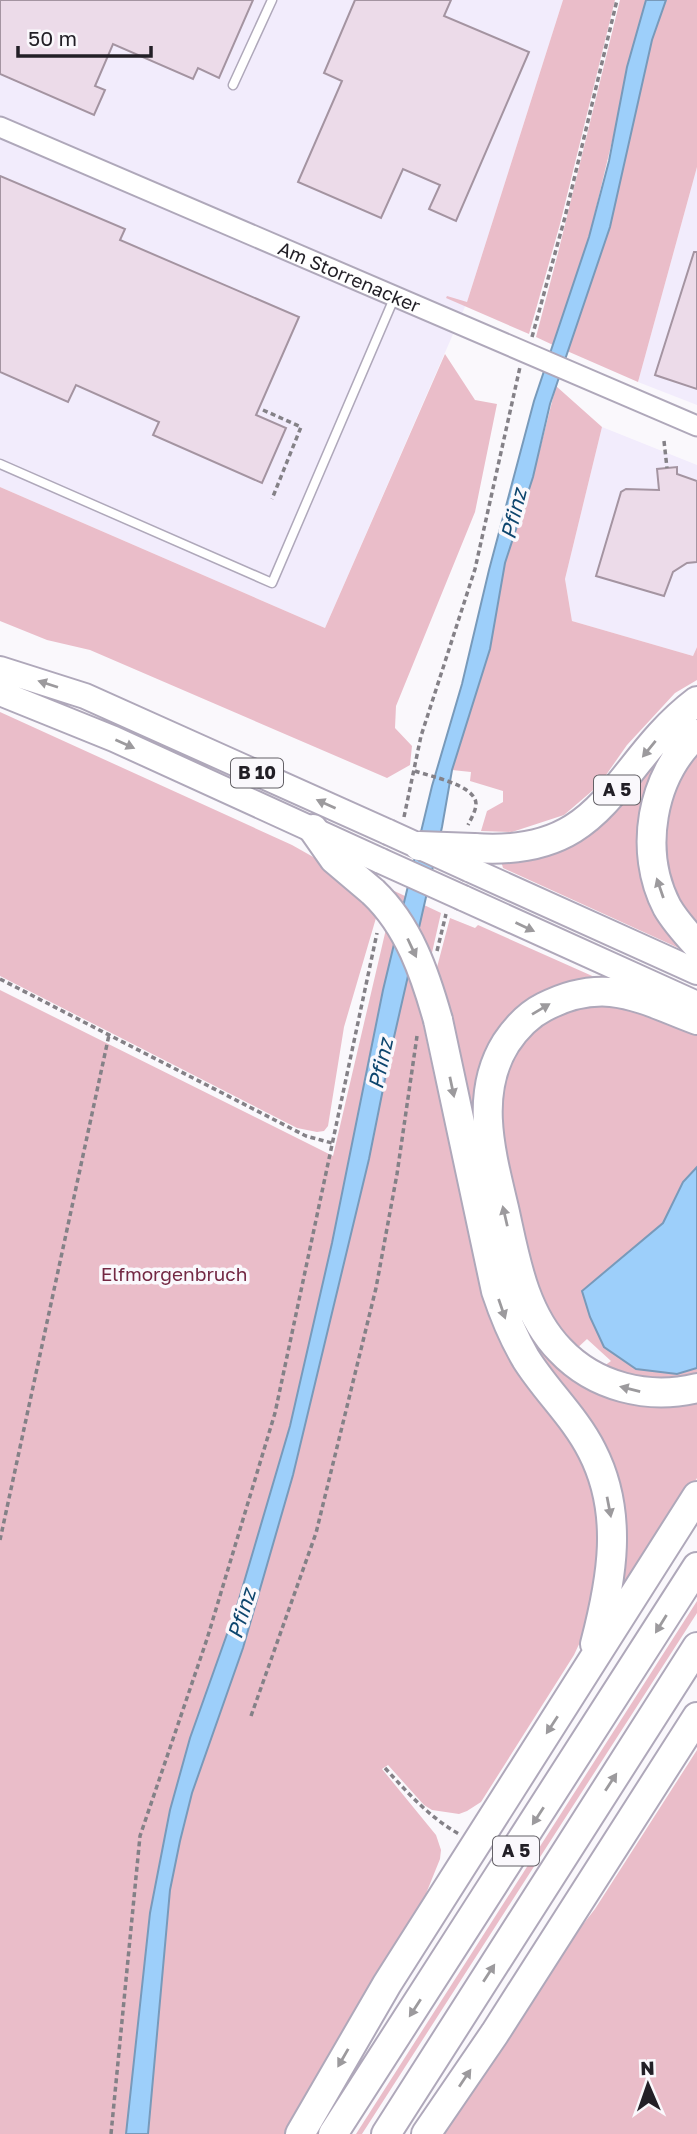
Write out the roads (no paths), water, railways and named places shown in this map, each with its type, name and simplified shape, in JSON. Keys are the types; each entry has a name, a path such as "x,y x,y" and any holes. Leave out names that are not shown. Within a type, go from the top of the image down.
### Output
{"highway":[{"name":"B 10","path":"0,669 85,696 419,846"},
{"name":"B 10","path":"0,694 62,718 313,829 381,861 455,903 697,1004"},
{"name":"A 5","path":"470,849 494,850 536,845 570,831 612,796 658,737 697,701"},
{"name":"A 5","path":"697,734 687,743 669,769 656,800 652,824 653,854 662,893 678,924 697,945"},
{"path":"313,829 334,859 373,892 401,926 412,948 427,982 427,1028 496,1291 508,1325 527,1361 592,1451 608,1500 613,1530 613,1556 609,1587 589,1667"},
{"path":"419,846 470,849 697,972"},
{"path":"697,1020 636,997 607,992 581,993 548,1004 519,1026 503,1048 488,1087 487,1117 492,1156 521,1282 538,1319 559,1349 597,1377 620,1387 652,1392 697,1388"},
{"path":"300,2134 359,2030 697,1496"},
{"name":"A 5","path":"333,2134 697,1567"},
{"name":"A 5","path":"386,2134 697,1647"},
{"path":"426,2134 495,2033 697,1717"}],"street":[{"name":"Am Storrenacker","path":"0,127 697,426"}],"lane":[{"path":"233,85 272,0"},
{"path":"0,464 272,583 395,296"}],"water":[{"name":"Pfinz","path":"646,0 666,0 652,40 610,227 550,404 533,477 505,563 490,649 452,770 442,827 369,1159 293,1475 243,1648 192,1793 180,1841 170,1890 148,2134 126,2134 150,1913 170,1810 190,1738 237,1606 290,1426 332,1243 383,990 432,786 462,684 534,401 589,237 609,161 627,67"},
{"path":"697,1167 697,1368 677,1374 636,1369 604,1347 582,1291 663,1223 683,1182"}],"park label":[{"name":"Elfmorgenbruch","path":"174,1274"}]}
